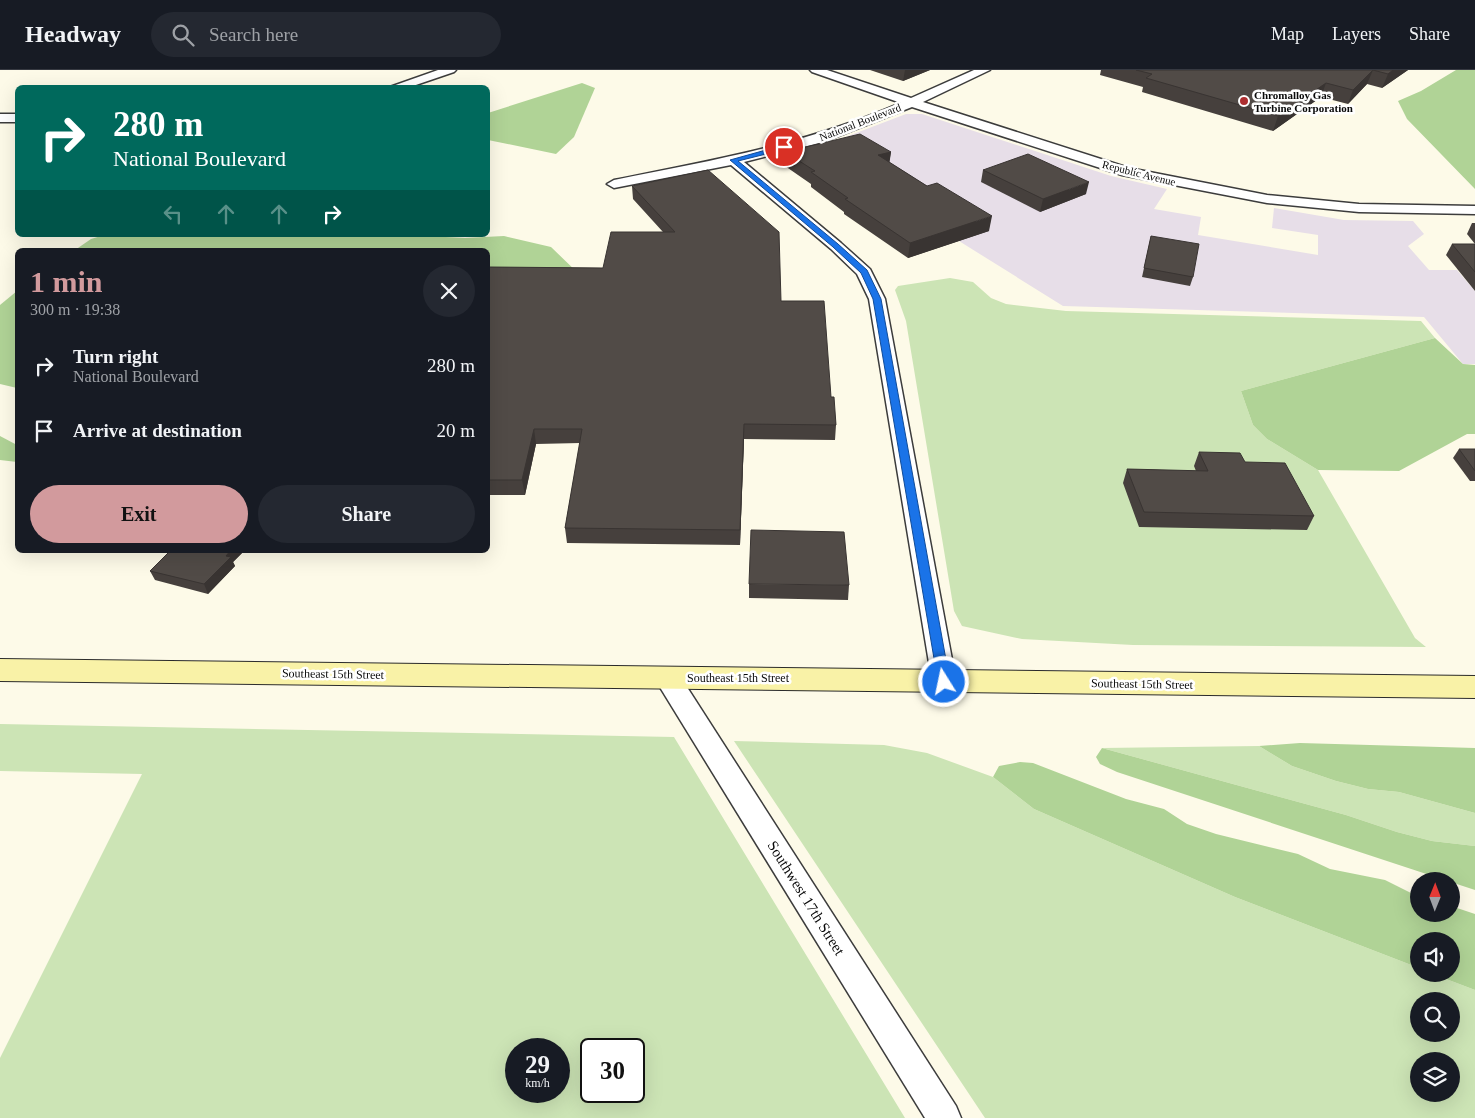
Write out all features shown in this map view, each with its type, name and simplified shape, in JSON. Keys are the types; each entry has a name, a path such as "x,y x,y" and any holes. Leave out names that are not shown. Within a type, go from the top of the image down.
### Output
{"main road":[{"name":"Southeast 15th Street","path":"0,670 1475,687"}],"street":[{"path":"402,85 450,70"},
{"name":"Republic Avenue","path":"816,70 1127,172 1267,198 1359,208 1475,210"},
{"name":"National Boulevard","path":"614,184 733,160 818,139 871,120 984,70"},
{"path":"0,118 15,118"},
{"path":"733,160 836,246 864,272 877,299 944,682"},
{"name":"Southwest 17th Street","path":"667,677 944,1118"}],"shaded area":[{"path":"906,114 922,114 1111,176 1167,189 1154,209 1201,217 1198,235 1318,255 1318,235 1272,228 1274,208 1344,220 1413,221 1424,234 1408,246 1429,270 1457,270 1475,291 1475,364 1463,364 1424,317 1063,306 959,241 843,138"}],"green space":[{"path":"1456,70 1475,70 1475,189 1407,119 1398,101 1421,91"},
{"path":"582,83 595,88 574,137 556,154 490,140 490,112"},
{"path":"504,236 551,247 580,275 490,275 490,248 78,248 98,237 465,238"},
{"path":"950,278 973,282 991,298 1006,304 1066,311 1421,321 1435,338 1241,391 1253,425 1267,439 1318,470 1415,638 1426,647 1133,645 1022,639 962,626 954,611 906,321 895,290 898,286"},
{"path":"15,293 15,388 0,384 0,305"},
{"path":"1435,338 1463,364 1475,365 1475,434 1467,434 1399,471 1318,470 1267,439 1253,425 1241,391"},
{"path":"0,436 15,444 15,462 0,460"},
{"path":"0,724 674,737 905,1118 0,1118 0,1058 142,774 0,771"},
{"path":"734,741 884,745 927,753 993,777 1034,809 1235,897 1410,965 1410,982 1454,982 1475,990 1475,1118 985,1118"},
{"path":"1300,743 1475,748 1475,813 1399,792 1368,789 1336,781 1292,766 1259,746"},
{"path":"1259,746 1292,766 1336,781 1368,789 1399,792 1475,813 1475,846 1432,841 1397,832 1346,815 1102,748"},
{"path":"1102,748 1346,815 1397,832 1432,841 1475,846 1475,890 1460,885 1460,872 1420,872 1117,772 1100,764 1096,757"},
{"path":"1020,762 1033,763 1126,799 1164,809 1187,824 1216,834 1298,854 1330,869 1385,880 1410,892 1410,922 1460,922 1460,909 1475,914 1475,990 1454,982 1460,982 1460,932 1410,932 1410,965 1235,897 1034,809 993,777 999,766"}],"building":[{"name":"Chromalloy Gas Turbine Corporation","path":"1136,70 1373,70 1353,90 1326,83 1278,116 1146,78 1152,74"},
{"path":"1373,70 1393,70 1388,74"},
{"path":"860,134 891,152 878,155 927,186 937,183 992,216 910,243 845,199 848,198 811,172 815,171 785,152"},
{"path":"1028,154 1089,182 1043,199 983,170"},
{"path":"708,170 779,232 781,301 824,301 831,397 834,397 836,425 744,424 740,530 565,528 582,429 534,429 522,480 490,480 490,267 603,268 611,232 675,232 632,186"},
{"path":"1151,236 1199,244 1193,277 1144,268"},
{"path":"1452,244 1475,244 1475,272"},
{"path":"1459,449 1475,449 1475,471"},
{"path":"1199,452 1240,453 1245,462 1285,463 1314,516 1144,512 1127,469 1208,471"},
{"path":"751,530 844,532 849,585 749,584"},
{"path":"168,553 228,553 226,556 231,557 204,584 150,571"}],"place":[{"name":"Chromalloy Gas Turbine Corporation","path":"1244,101"}],"route":[{"path":"784,147 733,160 836,246 864,272 877,299 944,682"}]}
